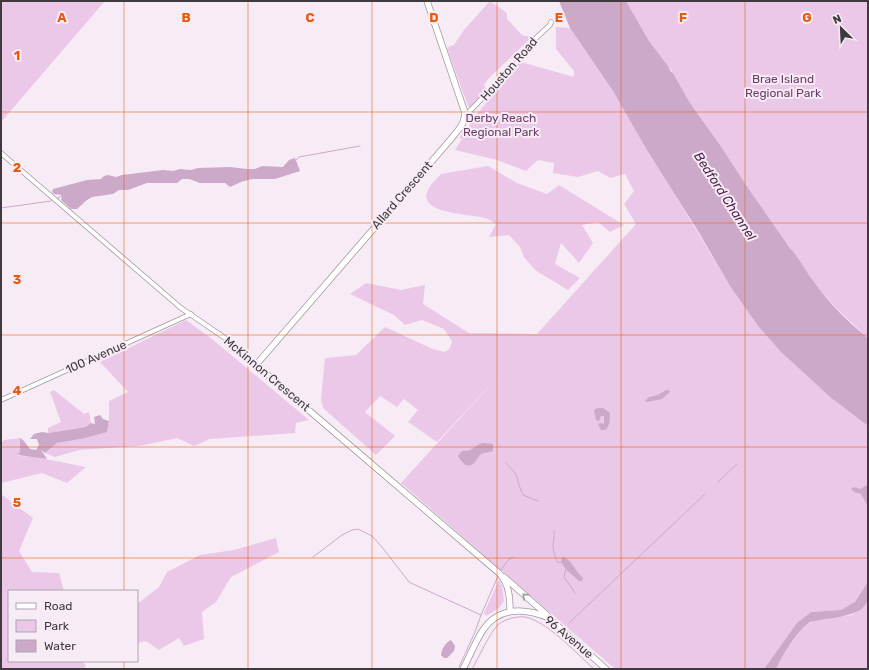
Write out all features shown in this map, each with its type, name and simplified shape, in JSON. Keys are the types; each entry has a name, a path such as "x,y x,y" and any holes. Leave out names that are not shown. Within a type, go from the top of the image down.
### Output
{"street":[{"path":"427,1 466,116"},
{"name":"Houston Road","path":"466,116 521,58 537,36 551,22"},
{"name":"Allard Crescent","path":"256,364 451,139 466,116"},
{"name":"McKinnon Crescent","path":"1,154 157,288 225,338 256,364 501,574 509,592 510,611"},
{"name":"100 Avenue","path":"1,400 191,314"},
{"path":"501,574 549,618"},
{"name":"96 Avenue","path":"464,669 484,628 497,617 510,611 530,611 549,618 606,669"}],"green space":[{"path":"1,1 105,1 1,122"},
{"path":"490,1 507,13 507,19 522,35 528,36 530,39 488,79 484,85 487,91 471,107 469,107 447,48 452,45 453,46 464,30"},
{"name":"Brae Island Regional Park","path":"626,1 868,1 868,338 837,309 808,276 795,254 764,213 714,136 690,103 673,73 649,41"},
{"name":"Derby Reach Regional Park","path":"556,27 570,28 613,91 730,286 758,326 781,352 830,397 868,426 868,582 856,602 841,610 811,612 798,623 764,669 615,669 401,483 503,371 437,442 408,422 418,410 404,399 397,407 380,396 365,412 395,436 376,455 323,408 321,399 325,358 356,355 385,327 433,349 445,352 450,348 452,341 444,329 422,320 405,325 394,315 350,294 366,283 401,290 425,285 423,304 469,333 537,334 636,224 624,204 634,191 625,174 610,178 598,171 578,177 553,173 554,163 538,160 526,171 497,160 455,150 462,139 459,138 476,115 521,62 574,77 574,71 556,49"},
{"path":"488,166 517,183 547,194 559,185 624,225 610,232 598,222 582,225 593,243 579,263 561,243 555,264 580,278 568,290 535,270 524,257 520,247 509,235 489,237 496,224 486,218 446,212 429,204 426,197 429,188 441,174"},
{"path":"186,320 212,339 309,420 296,423 295,433 210,439 194,446 177,438 139,446 79,450 55,457 45,453 57,443 81,439 109,424 109,401 128,392 100,362"},
{"path":"54,390 84,414 89,412 91,423 86,427 48,433 48,428 61,422 50,392"},
{"path":"20,438 20,451 18,456 35,457 86,467 67,483 42,473 1,483 1,443 4,440"},
{"path":"1,494 33,518 19,551 32,572 59,573 64,590 8,590 8,662 83,662 86,666 83,669 1,669"},
{"path":"276,538 279,552 231,577 216,602 202,612 204,639 184,646 179,638 159,650 146,641 138,643 138,603 159,587 167,572 200,555 234,550"},
{"path":"499,580 502,585 504,601 499,608 486,616 484,613"},
{"path":"868,599 868,669 776,669 798,634 810,623 816,620 852,615 864,606"}],"water":[{"name":"Bedford Channel","path":"559,1 626,1 649,41 673,73 690,103 811,278 839,312 868,338 868,426 830,397 781,352 758,326 730,286 698,231 647,150 613,91 570,28"},
{"path":"295,158 300,171 275,179 252,179 230,187 225,183 200,183 189,179 182,179 177,183 147,183 128,190 119,190 113,194 92,197 77,209 71,209 61,200 61,195 54,194 52,192 53,189 87,180 101,179 108,175 116,177 163,170 191,170 198,168 230,167 255,169 262,166 283,167 289,160"},
{"path":"666,390 669,390 670,392 662,399 647,402 645,401 649,397 658,395"},
{"path":"603,408 610,413 609,425 604,430 601,430 598,424 604,424 604,416 601,416 599,421 596,420 594,411 595,409"},
{"path":"100,415 103,419 109,421 107,432 81,439 57,443 45,453 41,450 47,459 18,455 20,451 20,438 30,449 36,450 39,445 37,439 30,439 34,434 86,427 91,423 95,424 94,417"},
{"path":"483,443 493,444 493,451 481,454 474,463 468,466 462,462 458,456 461,452 470,450"},
{"path":"867,485 868,506 861,494 854,492 851,489 854,487 860,489"},
{"path":"562,557 567,559 572,564 583,578 582,581 579,581 565,568 561,562"},
{"path":"868,582 868,598 865,605 860,610 853,614 810,622 795,637 776,669 764,669 797,623 811,612 841,610 855,602"},
{"path":"451,640 455,646 454,651 447,658 444,658 441,655 442,651 446,644"}],"waterway":[{"path":"295,161 299,157 360,146"},
{"path":"58,198 62,196"},
{"path":"1,208 51,201"},
{"path":"506,463 516,474 523,495 538,501"},
{"path":"718,482 737,464"},
{"path":"569,623 705,494"},
{"path":"313,557 342,535 358,529 372,536 409,582 481,615"},
{"path":"554,531 554,552 558,563 561,562"},
{"path":"501,570 509,559 514,557"},
{"path":"566,569 564,577 575,593"},
{"path":"459,667 498,576"},
{"path":"472,669 496,627 512,618 522,617 534,620 552,631 594,669"}]}
